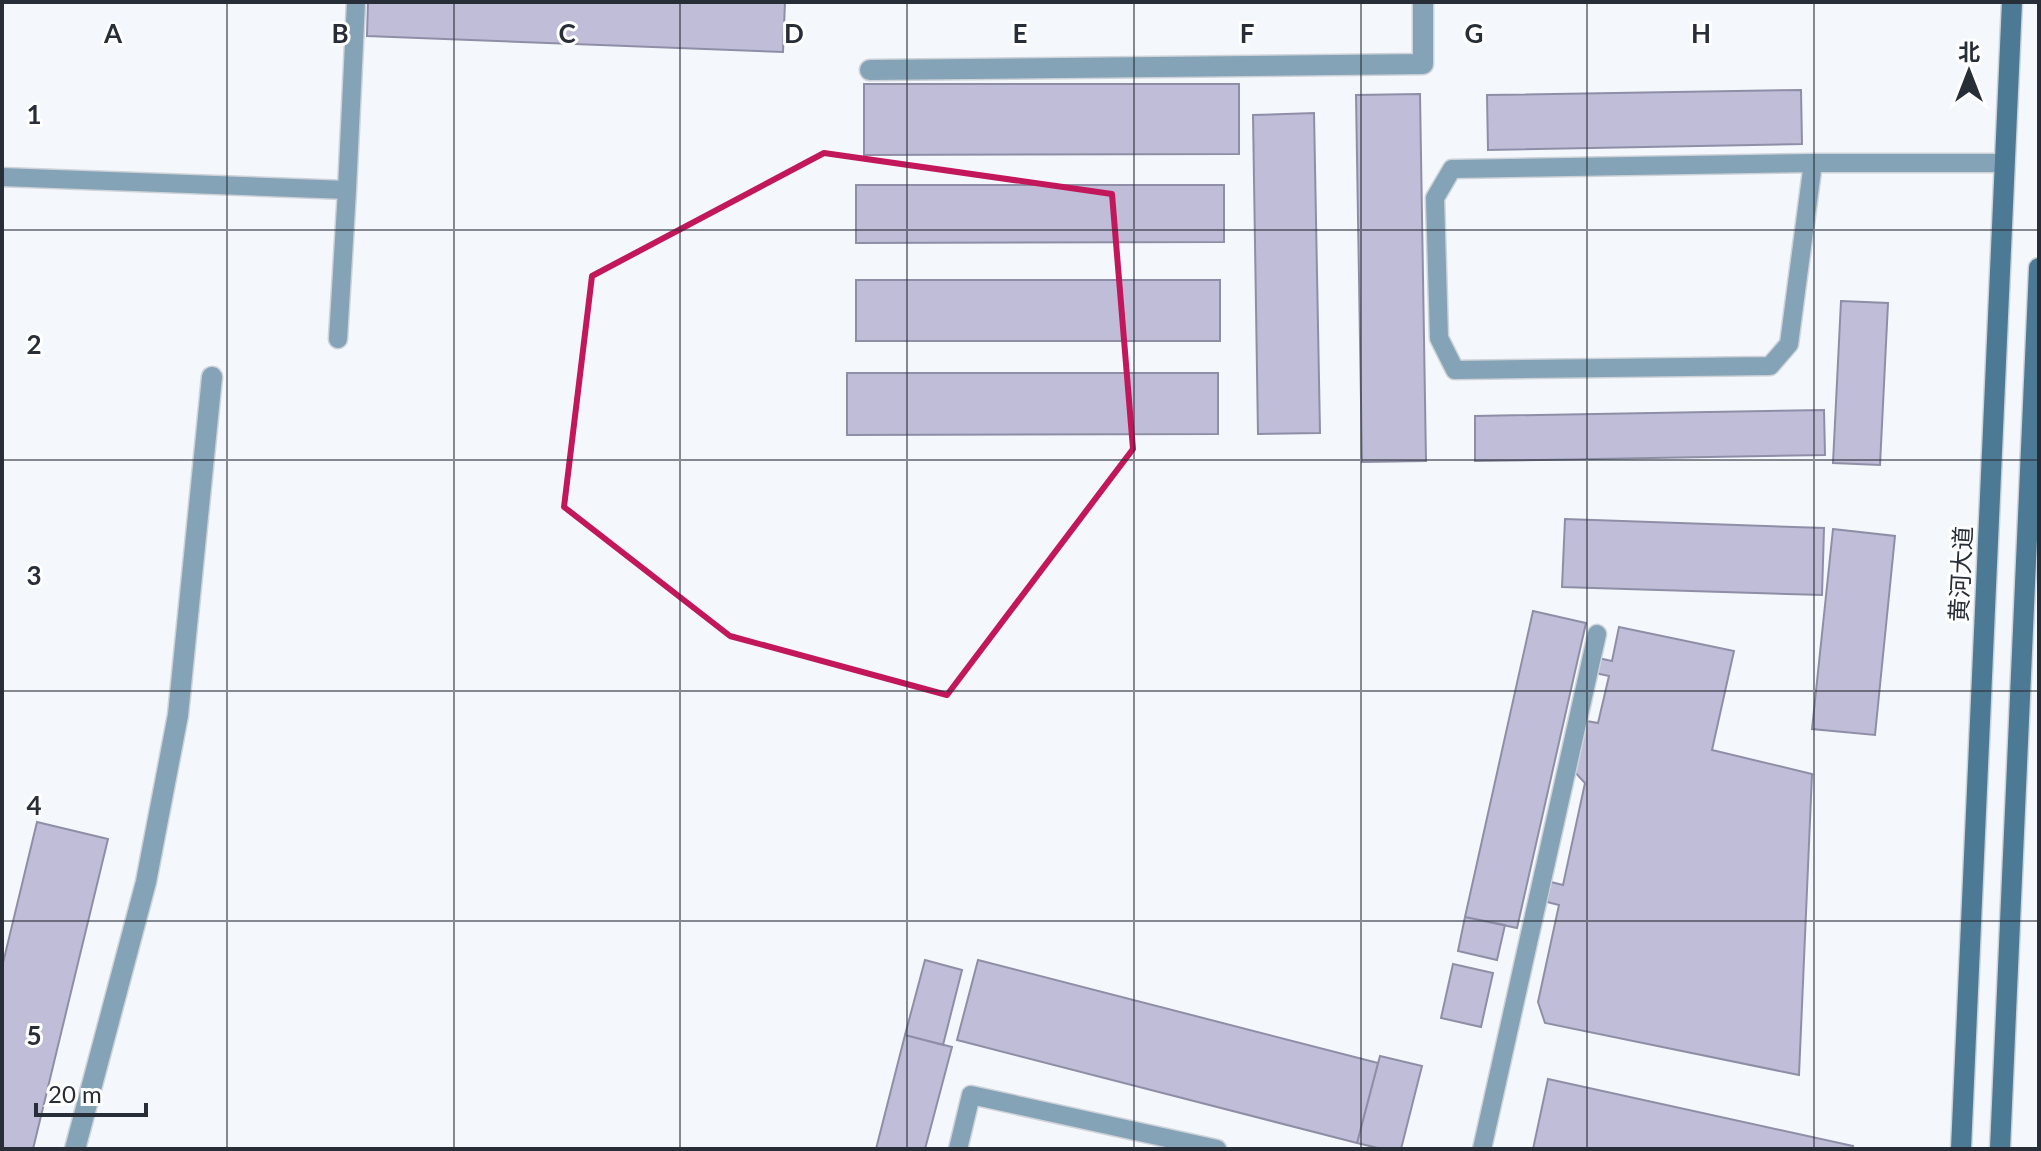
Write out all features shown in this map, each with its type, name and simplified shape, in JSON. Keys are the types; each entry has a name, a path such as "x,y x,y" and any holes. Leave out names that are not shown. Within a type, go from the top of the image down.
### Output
{"main road":[{"name":"黄河大道","path":"1961,1149 2012,2"},
{"path":"2000,1149 2039,268"}],"street":[{"path":"870,70 1423,64 1423,2"},
{"path":"75,1149 146,882 178,715 212,377"}],"lane":[{"path":"338,339 356,2"},
{"path":"1813,163 1789,344 1770,366 1455,370 1439,338 1435,198 1452,169 1813,163 2005,163"},
{"path":"2,177 347,190"},
{"path":"1482,1149 1597,634"},
{"path":"958,1149 971,1095 1217,1149"}],"highlighted area":[{"path":"824,153 1112,194 1133,449 947,695 730,636 564,507 592,276"}],"building":[{"path":"368,2 785,2 783,52 367,36"},
{"path":"864,84 1239,84 1239,154 864,155"},
{"path":"1801,90 1802,144 1488,150 1487,95"},
{"path":"1420,94 1426,461 1362,462 1356,95"},
{"path":"1314,113 1320,433 1258,434 1253,115"},
{"path":"856,185 1224,185 1224,242 856,243"},
{"path":"856,280 1220,280 1220,341 856,341"},
{"path":"1841,301 1888,303 1880,465 1833,463"},
{"path":"847,373 1218,373 1218,434 847,435"},
{"path":"1824,410 1825,455 1475,461 1475,416"},
{"path":"1565,519 1824,528 1822,595 1562,587"},
{"path":"1833,529 1895,536 1875,735 1812,729"},
{"path":"1533,611 1586,623 1517,928 1465,917"},
{"path":"1619,627 1734,651 1712,750 1812,774 1799,1075 1545,1023 1538,1002 1559,905 1547,902 1551,882 1563,885 1585,783 1571,768 1581,720 1598,723 1609,676 1595,673 1598,658 1612,661"},
{"path":"37,822 108,839 33,1149 2,1149 2,967"},
{"path":"1465,917 1505,925 1497,960 1458,951"},
{"path":"925,960 962,970 943,1045 905,1035"},
{"path":"978,960 1378,1063 1357,1143 957,1040"},
{"path":"1453,964 1493,973 1481,1027 1441,1018"},
{"path":"905,1035 952,1047 925,1149 876,1149"},
{"path":"1380,1056 1422,1066 1401,1149 1382,1149 1357,1143"},
{"path":"1548,1079 1853,1146 1852,1149 1533,1149"}]}
